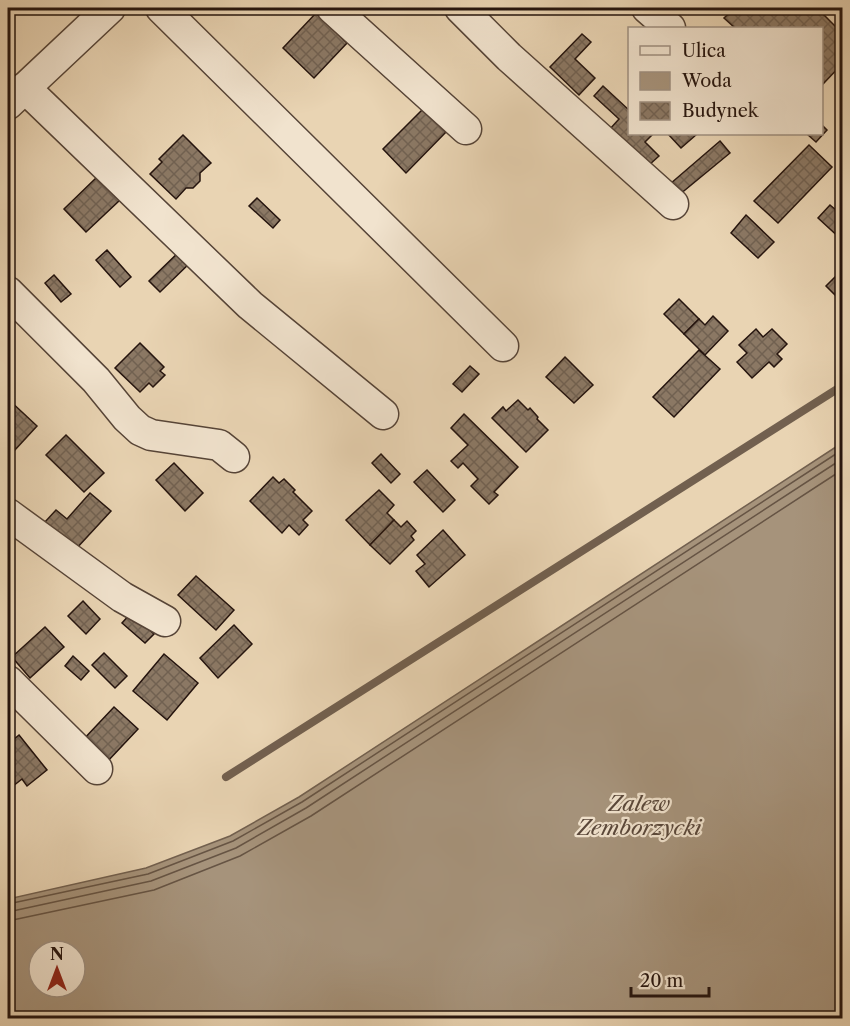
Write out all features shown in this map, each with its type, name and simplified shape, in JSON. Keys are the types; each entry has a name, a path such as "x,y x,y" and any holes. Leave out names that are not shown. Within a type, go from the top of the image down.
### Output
{"street":[{"path":"110,8 16,96 250,305 383,414"},
{"path":"160,8 503,346"},
{"path":"332,8 466,129"},
{"path":"459,8 509,57 673,204"},
{"path":"647,8 669,27"},
{"path":"8,292 96,380 127,418 140,430 151,435 219,445 234,458"},
{"path":"8,514 122,597 165,621"},
{"path":"8,681 97,769"}],"water":[{"name":"Zalew Zemborzycki","path":"842,443 842,1018 8,1018 8,899 146,868 230,836 299,797"}],"building":[{"path":"735,8 817,8 842,33 842,64 823,84 823,27 734,27 724,18"},
{"path":"316,13 347,43 314,78 283,48"},
{"path":"582,34 591,42 575,59 595,78 579,95 550,67"},
{"path":"603,86 628,109 628,135 652,135 645,142 659,156 649,165 610,129 619,119 594,96"},
{"path":"423,109 446,132 406,173 383,149"},
{"path":"183,135 211,163 200,173 200,181 193,188 186,188 176,199 150,174 162,162 159,159"},
{"path":"669,135 696,135 681,148"},
{"path":"808,135 822,135 816,142"},
{"path":"720,141 730,153 679,195 670,184"},
{"path":"809,145 832,167 778,223 754,201"},
{"path":"97,177 120,200 86,232 64,209"},
{"path":"257,198 280,220 273,228 249,206"},
{"path":"830,205 842,215 842,240 818,218"},
{"path":"746,215 774,242 758,258 731,233"},
{"path":"184,247 195,258 160,292 149,281"},
{"path":"107,250 131,277 120,287 96,260"},
{"path":"842,270 842,302 826,286"},
{"path":"54,275 71,294 61,302 45,283"},
{"path":"679,299 699,319 684,334 664,314"},
{"path":"713,316 728,331 705,355 684,334 699,319 705,325"},
{"path":"756,329 763,337 772,329 787,344 777,354 782,359 774,367 769,362 752,378 737,362 747,353 739,345"},
{"path":"140,343 164,367 160,371 165,375 153,387 149,383 140,392 115,368"},
{"path":"699,350 720,369 674,417 653,397"},
{"path":"565,357 593,385 574,403 546,377"},
{"path":"470,366 479,374 462,392 453,384"},
{"path":"8,399 37,426 13,452 8,446"},
{"path":"518,400 528,410 530,408 548,430 526,452 492,418 503,407 506,411"},
{"path":"464,414 518,467 494,492 498,495 489,504 471,486 478,479 463,463 458,468 451,461 468,445 451,428"},
{"path":"66,435 104,473 84,492 46,455"},
{"path":"381,454 400,474 391,483 372,463"},
{"path":"174,463 203,493 185,511 156,480"},
{"path":"427,470 455,500 443,512 414,482"},
{"path":"273,477 279,483 284,479 312,511 303,520 308,525 299,535 289,525 282,533 250,501"},
{"path":"379,490 394,505 387,513 394,520 370,545 346,520"},
{"path":"90,493 111,511 76,549 45,522 56,510 67,519"},
{"path":"394,520 401,527 407,521 416,531 411,536 414,540 390,564 370,545"},
{"path":"443,530 465,555 429,587 416,571 425,564 417,555"},
{"path":"196,576 234,610 216,630 178,595"},
{"path":"83,601 100,619 86,634 68,616"},
{"path":"131,613 154,634 145,643 122,623"},
{"path":"234,625 252,644 218,678 200,658"},
{"path":"45,627 64,647 30,678 12,657"},
{"path":"104,653 127,676 115,688 92,665"},
{"path":"164,654 198,683 167,720 133,691"},
{"path":"73,656 89,671 81,680 65,666"},
{"path":"114,707 138,729 106,763 82,741"},
{"path":"19,735 47,770 27,786 22,779 8,790 8,744"}],"waterway":[{"path":"226,777 842,386"}]}
